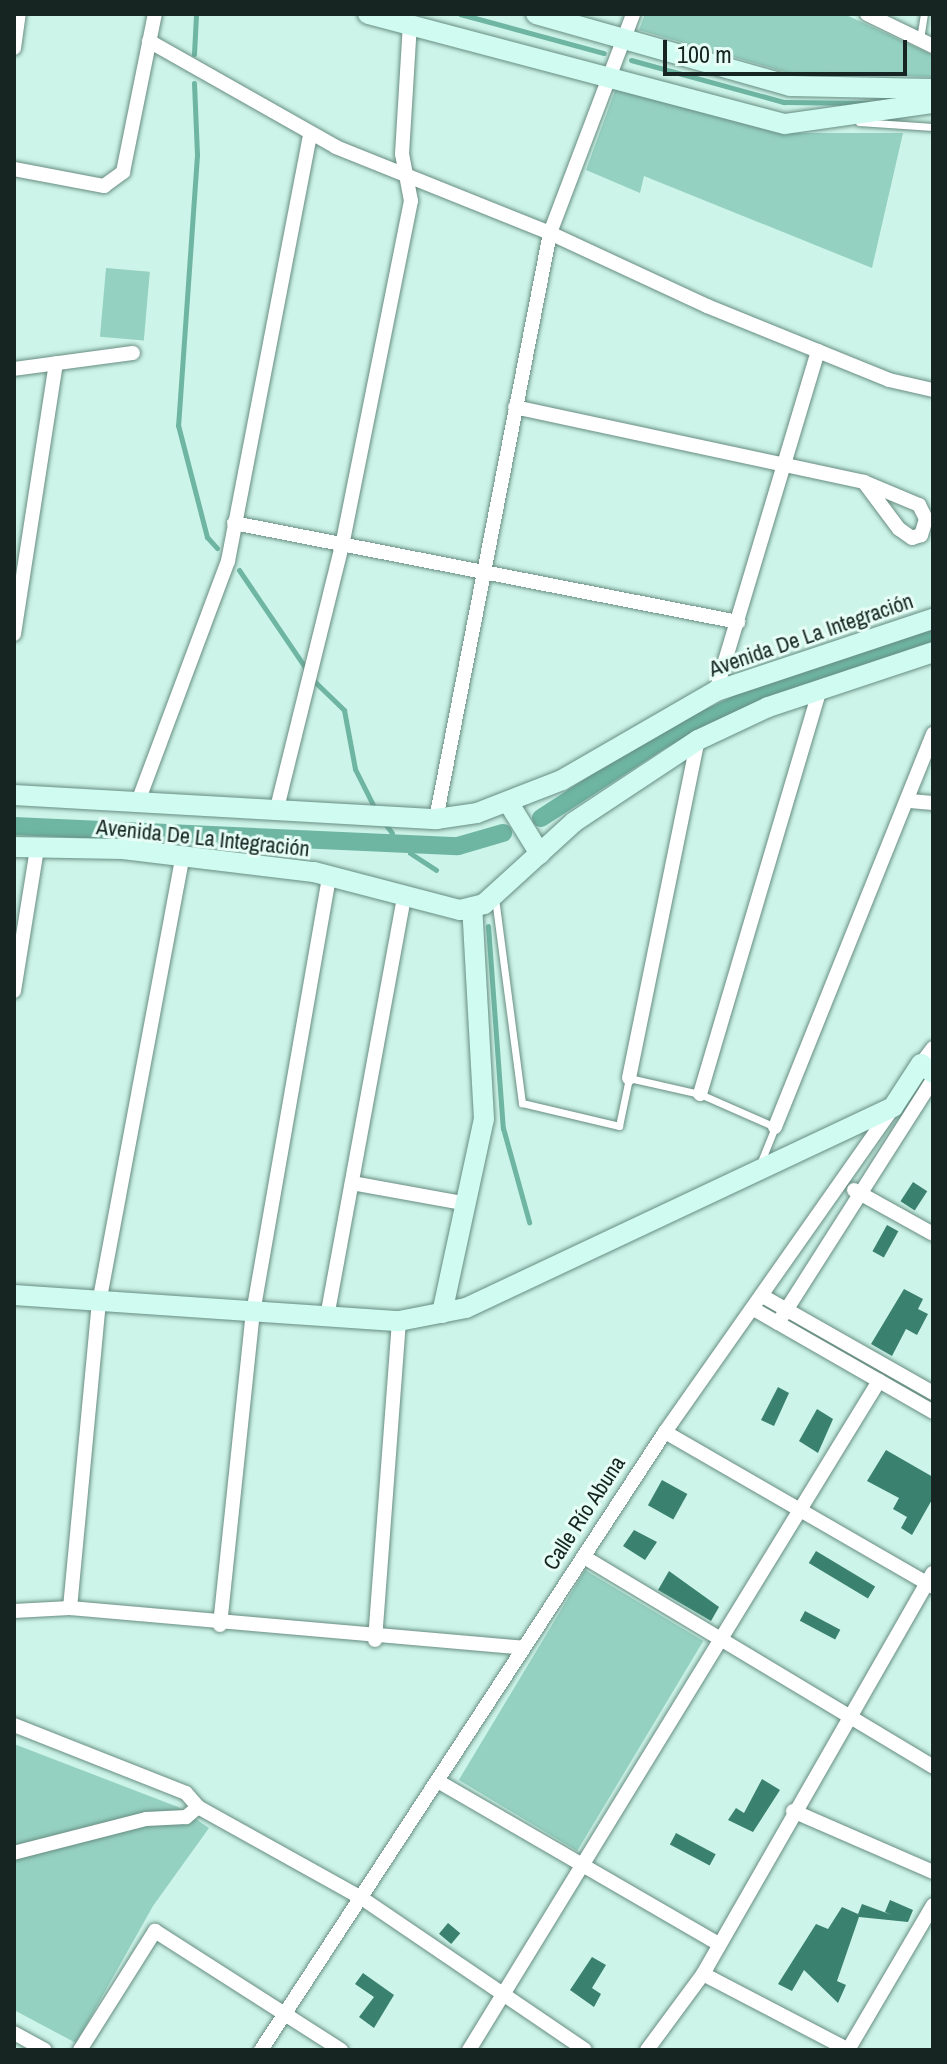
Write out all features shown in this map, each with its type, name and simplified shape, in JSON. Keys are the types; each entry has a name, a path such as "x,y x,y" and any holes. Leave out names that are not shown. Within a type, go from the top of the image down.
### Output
{"street":[{"path":"14,48 19,14"},
{"path":"14,169 104,186 123,172 155,14"},
{"path":"368,14 610,73 785,124 844,121 933,103"},
{"path":"536,14 626,37 790,86 933,89"},
{"path":"436,819 550,233 633,14"},
{"path":"867,14 926,43"},
{"path":"276,812 342,546 411,201 407,177 410,24"},
{"path":"149,41 310,134 407,177 550,233 818,351 933,390"},
{"path":"139,799 213,608 234,523 310,134"},
{"path":"716,691 787,467 818,351"},
{"path":"14,369 133,353"},
{"path":"14,634 56,363"},
{"path":"515,407 864,482 919,505 926,519 921,535 912,538 899,529 864,482"},
{"path":"234,523 483,576 738,622"},
{"name":"Avenida De La Integración","path":"14,795 139,799 276,812 436,819 508,802 562,780 716,691 933,619"},
{"path":"442,1313 467,1204 486,1083 472,907 495,896 574,822 698,740 820,688 933,652"},
{"path":"700,1094 820,688"},
{"path":"775,1127 910,801 933,734"},
{"path":"629,1078 698,740"},
{"path":"910,801 933,803"},
{"path":"508,802 540,854"},
{"name":"Avenida De La Integración","path":"14,847 183,856 329,879 404,899 472,907"},
{"path":"14,991 37,849"},
{"path":"70,1608 99,1303 183,856"},
{"path":"220,1625 253,1313 329,879"},
{"path":"327,1317 404,899"},
{"path":"782,1316 860,1194 930,1066"},
{"name":"Calle Río Abuna","path":"261,2050 441,1783 523,1648 665,1432 761,1304 893,1107 930,1066"},
{"path":"14,1295 399,1321 442,1313 494,1300 758,1168 893,1107"},
{"path":"352,1183 467,1204"},
{"path":"843,1184 933,1234"},
{"path":"761,1304 933,1393"},
{"path":"782,1316 879,1381 933,1412"},
{"path":"375,1640 399,1321"},
{"path":"469,2050 803,1512 879,1381"},
{"path":"647,2050 703,1974 847,1715 931,1581 665,1432"},
{"path":"584,1557 933,1767"},
{"path":"14,1611 70,1608 375,1640 523,1648"},
{"path":"14,1725 186,1793 198,1807 363,1899 502,1997 585,2050"},
{"path":"441,1783 719,1944"},
{"path":"14,1853 146,1819 186,1817 198,1807"},
{"path":"793,1811 933,1872"},
{"path":"703,1974 848,2050 933,1905"},
{"path":"80,2050 155,1931 287,2012 341,2050"},
{"path":"14,2033 45,2050"},
{"path":"814,2050 823,2037"}],"lane":[{"path":"924,14 926,43"},
{"path":"844,121 933,127"},
{"path":"495,896 522,1103 619,1126 629,1078 700,1094 775,1127 758,1168"}],"green space":[{"path":"645,14 844,14 933,55 933,77 786,72 639,30"},
{"path":"616,88 777,133 903,133 872,268 644,176 640,193 586,170"},
{"path":"106,268 150,272 144,341 100,337"},
{"path":"585,1570 703,1641 577,1851 459,1780"},
{"path":"14,1744 178,1807 209,1828 153,1906 76,2043 14,2010"}],"building":[{"path":"913,1182 927,1191 915,1211 900,1201"},
{"path":"887,1225 898,1231 884,1258 872,1251"},
{"path":"904,1289 923,1299 918,1309 928,1314 917,1335 906,1329 892,1356 871,1344"},
{"path":"778,1387 789,1393 774,1426 761,1420"},
{"path":"817,1409 833,1419 818,1453 799,1441"},
{"path":"886,1450 933,1477 933,1498 912,1535 901,1528 907,1517 893,1509 899,1498 867,1481"},
{"path":"662,1480 687,1494 673,1519 648,1505"},
{"path":"634,1530 657,1542 645,1560 623,1546"},
{"path":"816,1551 875,1587 868,1599 809,1563"},
{"path":"669,1571 719,1607 711,1621 658,1590"},
{"path":"805,1611 840,1630 835,1639 800,1621"},
{"path":"762,1779 780,1790 753,1832 728,1820 736,1808 744,1813"},
{"path":"676,1833 716,1854 710,1866 670,1844"},
{"path":"890,1900 913,1910 908,1922 859,1917 837,1981 846,1985 838,2003 804,1970 792,1991 778,1984 816,1924 828,1929 842,1907 858,1914 862,1904 892,1915 885,1912"},
{"path":"448,1923 460,1933 451,1944 439,1934"},
{"path":"592,1957 606,1965 592,1988 601,1994 594,2007 570,1990"},
{"path":"363,1973 394,1995 374,2028 359,2017 374,1997 355,1984"}],"waterway":[{"path":"194,54 196,14"},
{"path":"460,14 604,53"},
{"path":"631,60 784,102 868,103"},
{"path":"194,83 197,155 178,425 207,537 217,548"},
{"path":"239,570 307,670"},
{"path":"541,818 663,739 740,703 933,637"},
{"path":"312,679 344,710 355,769 375,809"},
{"path":"383,821 392,833"},
{"path":"14,826 458,846 503,833"},
{"path":"410,853 436,870"},
{"path":"488,926 503,1128 529,1222"}]}
